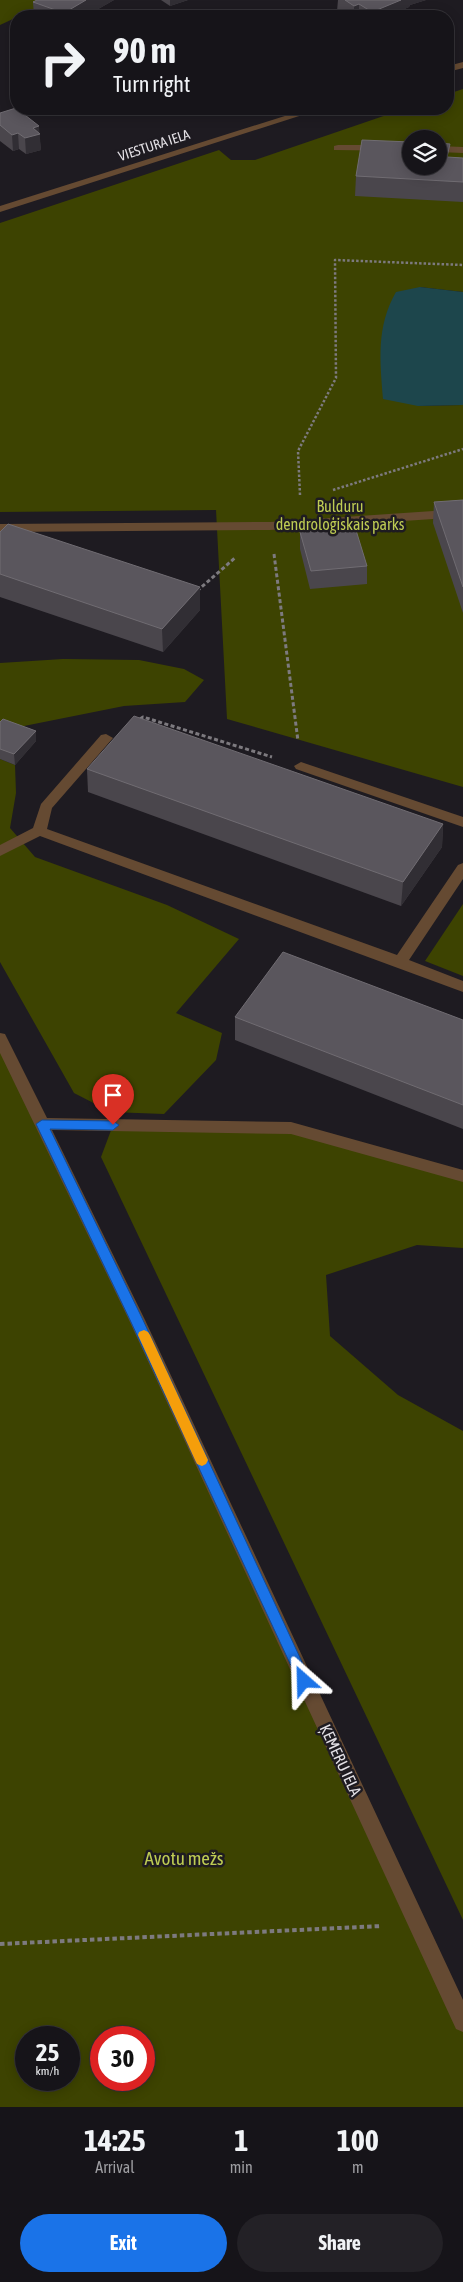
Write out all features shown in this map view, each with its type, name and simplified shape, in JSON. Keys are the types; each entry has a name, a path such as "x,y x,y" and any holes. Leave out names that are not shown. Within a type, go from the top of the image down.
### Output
{"street":[{"name":"VIESTURA IELA","path":"0,209 297,115"},
{"path":"338,148 402,148"},
{"path":"447,149 463,150"},
{"path":"0,528 270,526 463,513"},
{"path":"39,831 46,806 106,738"},
{"path":"301,766 463,822"},
{"path":"0,851 39,831 400,962 463,987"},
{"path":"400,962 463,868"},
{"name":"ĶEMERU IELA","path":"0,1038 136,1320 463,2022"},
{"path":"42,1124 291,1128 463,1176"}],"path":[{"path":"301,500 298,451 336,378 335,260 463,265"},
{"path":"328,492 463,449"},
{"path":"197,591 270,526"},
{"path":"106,738 143,717 301,766 270,526"},
{"path":"0,1944 418,1925"}],"green space":[{"path":"0,0 54,0 32,10 10,10 10,20 0,25"},
{"name":"Bulduru dendroloģiskais parks","path":"463,89 463,292 420,287 418,406 463,405 463,787 227,719 216,510 0,512 0,223 219,150 231,160 255,160 386,115 454,115 454,92"},
{"path":"63,659 139,660 184,669 204,680 185,702 124,706 4,730 0,734 0,663"},
{"path":"0,759 15,765 16,793 10,828 35,857 167,905 239,939 176,1013 222,1033 216,1060 164,1114 111,1112 74,1093 0,962"},
{"path":"463,904 463,976 425,961"},
{"name":"Avotu mežs","path":"0,1038 463,2022 463,2107 0,2107"},
{"path":"113,1125 291,1128 463,1176 463,1248 417,1245 326,1275 330,1336 398,1395 463,1431 463,1920 101,1157"}],"water":[{"path":"420,287 463,292 463,405 418,406 383,399 381,344 385,318 396,292"}],"building":[{"path":"37,0 86,0 69,10 56,10 33,2"},
{"path":"345,0 401,0 377,10 369,10 359,4 354,6"},
{"path":"10,110 10,115 25,115 39,126 33,128 40,134 25,138 18,133 12,135 0,125 0,113"},
{"path":"362,140 402,142 402,175 447,175 447,157 463,158 463,182 356,176"},
{"path":"447,144 450,144 447,157"},
{"path":"463,500 463,587 434,502"},
{"path":"8,524 200,587 162,629 0,574 0,532"},
{"path":"355,527 367,566 311,571 300,532"},
{"path":"134,716 443,824 403,882 87,769"},
{"path":"3,719 36,731 14,754 0,749 0,722"},
{"path":"283,952 463,1020 463,1105 235,1017"}],"slow traffic":[{"path":"144,1335 202,1460"}],"route":[{"path":"113,1125 42,1124 136,1320 304,1681"}]}
